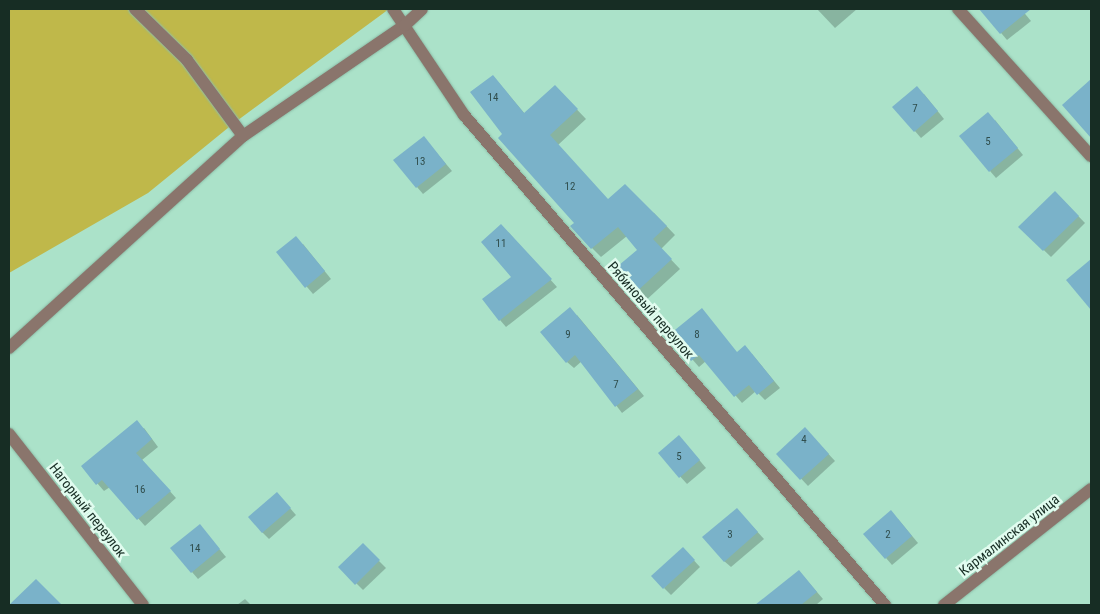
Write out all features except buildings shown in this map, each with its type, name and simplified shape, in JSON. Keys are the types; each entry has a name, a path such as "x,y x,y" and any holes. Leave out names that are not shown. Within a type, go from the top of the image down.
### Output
{"street":[{"path":"135,9 187,60 243,136"},
{"name":"Рябиновый переулок","path":"393,9 464,115 885,605"},
{"path":"9,348 243,136 405,25 422,9"},
{"path":"958,9 1091,156"},
{"name":"Нагорный переулок","path":"9,434 144,605"},
{"name":"Кармалинская улица","path":"944,605 1091,489"}],"shaded area":[{"path":"9,9 389,9 234,123 148,193 9,273"}]}
